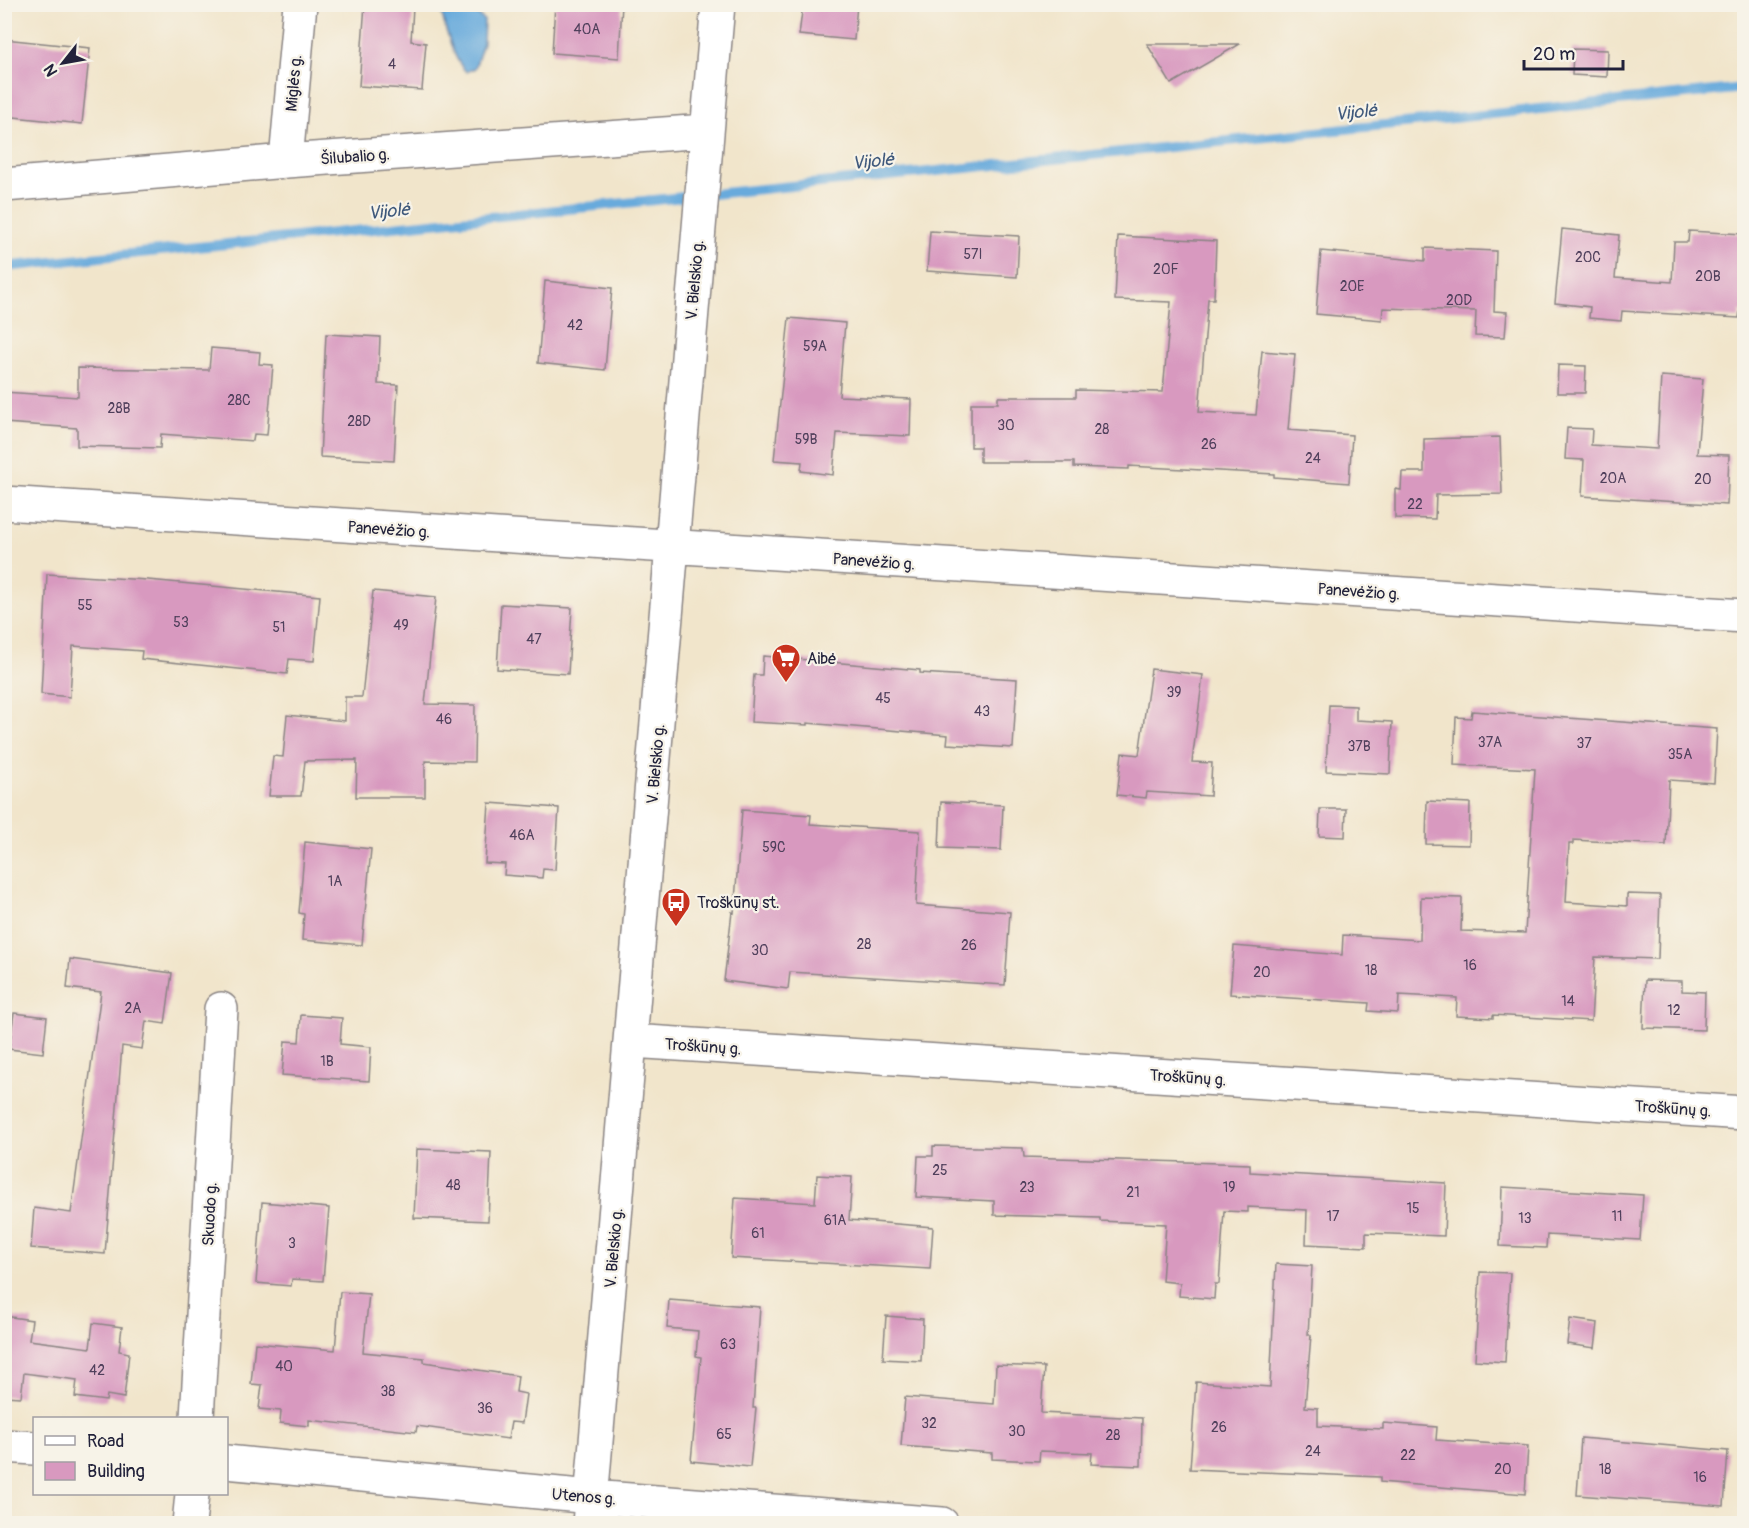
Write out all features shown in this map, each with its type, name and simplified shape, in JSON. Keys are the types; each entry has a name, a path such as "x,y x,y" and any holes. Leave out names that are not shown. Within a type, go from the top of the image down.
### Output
{"street":[{"name":"Miglės g.","path":"286,161 300,4"},
{"name":"V. Bielskio g.","path":"590,1510 718,4"},
{"name":"Šilubalio g.","path":"4,185 286,161 706,131"},
{"name":"Panevėžio g.","path":"4,503 1744,616"},
{"name":"Skuodo g.","path":"197,1417 221,1009"},
{"name":"Troškūnų g.","path":"631,1041 1744,1113"},
{"path":"4,1446 33,1448"},
{"name":"Utenos g.","path":"228,1462 590,1510 942,1524"},
{"path":"189,1524 192,1495"}],"water":[{"path":"448,5 466,5 484,20 483,43 475,68 467,72 458,62 445,28 442,14"}],"building":[{"path":"365,4 413,7 411,41 426,43 422,90 359,86"},
{"path":"555,4 622,4 619,58 552,53"},
{"path":"803,4 857,4 854,40 799,35"},
{"path":"4,39 90,48 82,124 4,116"},
{"path":"1147,44 1240,44 1171,84"},
{"path":"1573,49 1608,50 1607,77 1572,75"},
{"path":"1562,229 1619,235 1615,278 1672,282 1674,242 1688,242 1689,231 1744,234 1744,311 1740,311 1739,318 1622,311 1621,321 1589,318 1590,307 1555,303"},
{"path":"930,231 1019,236 1017,277 927,271"},
{"path":"1118,236 1216,241 1214,299 1208,299 1199,412 1256,415 1262,351 1295,354 1288,430 1352,435 1349,483 1274,477 1274,474 1129,466 1129,469 1074,467 1074,462 980,462 980,447 971,447 971,403 998,403 998,397 1076,397 1076,390 1163,392 1171,302 1115,300"},
{"path":"1425,248 1496,251 1494,311 1507,312 1505,337 1475,336 1476,311 1383,308 1382,320 1316,314 1321,251 1425,261"},
{"path":"545,281 612,288 605,370 538,363"},
{"path":"789,318 845,323 839,396 911,399 910,436 837,433 833,475 801,471 802,462 774,460"},
{"path":"326,334 380,337 378,384 398,385 394,461 320,457"},
{"path":"211,348 260,352 259,364 273,365 267,435 254,434 253,441 161,434 160,448 77,446 77,428 4,423 4,392 78,397 78,368 209,370"},
{"path":"1558,365 1586,366 1585,393 1557,393"},
{"path":"1661,376 1703,379 1697,454 1729,455 1727,505 1582,496 1584,460 1565,459 1567,428 1592,429 1591,445 1657,449"},
{"path":"1500,437 1502,494 1436,495 1435,519 1395,518 1395,489 1401,490 1402,472 1424,472 1424,439"},
{"path":"47,574 148,580 320,596 314,661 289,659 287,674 141,659 142,651 73,646 70,697 41,694"},
{"path":"373,591 436,597 425,704 475,705 474,762 425,761 425,797 356,797 357,760 305,761 301,796 269,796 273,756 283,757 287,715 345,721 345,697 362,697"},
{"path":"501,604 572,608 568,674 497,669"},
{"path":"763,656 920,670 920,673 1017,679 1013,748 947,744 948,735 807,723 807,725 751,722 754,675 762,675"},
{"path":"1151,669 1203,675 1192,762 1212,763 1210,796 1147,792 1146,798 1117,795 1122,753 1139,755"},
{"path":"1329,705 1356,706 1356,720 1392,722 1390,774 1326,771"},
{"path":"1472,711 1717,729 1714,783 1669,780 1666,845 1573,840 1573,844 1569,844 1566,902 1627,906 1627,894 1660,895 1658,959 1595,957 1591,1021 1493,1015 1493,1018 1456,1016 1457,998 1399,995 1398,1013 1368,1011 1369,1003 1230,994 1234,946 1342,955 1343,935 1420,940 1421,897 1462,898 1461,931 1525,933 1535,769 1454,765 1456,717 1471,718"},
{"path":"1427,801 1470,803 1469,845 1426,844"},
{"path":"941,802 1003,805 1001,850 939,848"},
{"path":"489,803 559,808 555,870 543,869 542,878 504,875 505,864 485,863"},
{"path":"1320,809 1346,809 1345,837 1319,836"},
{"path":"742,810 811,815 810,824 920,831 916,905 1010,912 1005,985 790,972 788,989 724,981 732,912 734,913"},
{"path":"305,842 371,849 362,945 302,940 304,914 299,913"},
{"path":"70,959 172,973 165,1024 146,1021 142,1049 122,1046 105,1254 31,1248 34,1208 71,1213 101,992 67,988"},
{"path":"1645,980 1682,981 1682,991 1705,992 1704,1030 1643,1028"},
{"path":"14,1013 47,1017 43,1053 9,1049"},
{"path":"301,1015 342,1018 340,1044 371,1047 369,1081 282,1075 285,1041 299,1042"},
{"path":"933,1146 1023,1148 1024,1157 1250,1164 1250,1172 1446,1183 1444,1236 1366,1233 1366,1247 1306,1244 1307,1210 1248,1207 1248,1212 1224,1211 1219,1284 1215,1284 1214,1299 1179,1296 1180,1283 1162,1281 1166,1224 1100,1221 1100,1218 994,1215 994,1201 916,1197 918,1156 933,1156"},
{"path":"417,1149 491,1152 488,1221 414,1218"},
{"path":"817,1175 852,1177 849,1220 933,1227 930,1269 731,1258 735,1198 815,1203"},
{"path":"1502,1187 1643,1195 1640,1240 1547,1235 1546,1248 1500,1246"},
{"path":"262,1202 329,1208 323,1281 292,1279 291,1286 256,1283"},
{"path":"1276,1264 1312,1266 1308,1335 1311,1335 1305,1407 1318,1408 1318,1426 1383,1429 1383,1423 1437,1427 1436,1440 1528,1446 1525,1494 1380,1482 1380,1477 1190,1469 1196,1382 1270,1387"},
{"path":"1480,1272 1510,1273 1505,1362 1475,1360"},
{"path":"340,1292 369,1294 363,1352 424,1358 424,1362 518,1376 516,1392 526,1394 522,1423 511,1422 508,1439 417,1426 416,1432 309,1420 309,1426 280,1423 281,1411 259,1409 262,1385 251,1384 255,1343 335,1350"},
{"path":"669,1300 760,1307 753,1408 756,1408 750,1467 691,1461 701,1357 696,1356 698,1331 667,1328"},
{"path":"4,1316 32,1320 29,1340 90,1348 93,1323 122,1327 119,1351 129,1353 124,1398 107,1395 106,1401 75,1397 77,1380 24,1373 21,1397 4,1396"},
{"path":"886,1316 923,1319 921,1361 883,1359"},
{"path":"1570,1319 1598,1323 1595,1348 1567,1344"},
{"path":"996,1365 1044,1367 1041,1413 1142,1418 1141,1466 1091,1464 1092,1453 1040,1451 1039,1461 992,1459 992,1453 901,1446 905,1397 994,1404"},
{"path":"1581,1438 1728,1451 1724,1506 1577,1495"}],"waterway":[{"name":"Vijolė","path":"4,267 1744,88"}],"place":[{"name":"Aibė","path":"786,684"},
{"name":"Troškūnų st.","path":"676,928"}]}
